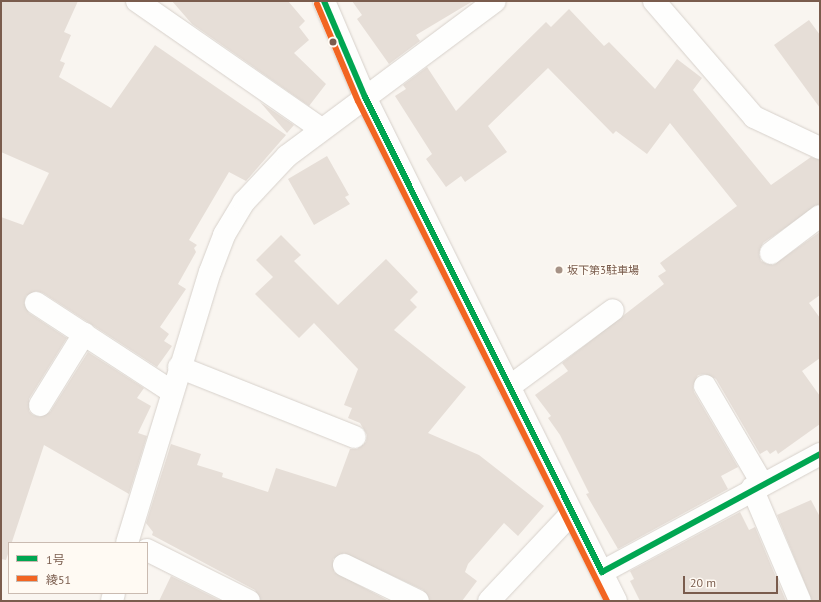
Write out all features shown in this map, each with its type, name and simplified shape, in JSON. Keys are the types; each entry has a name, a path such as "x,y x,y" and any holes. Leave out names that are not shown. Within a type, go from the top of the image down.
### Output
{"street":[{"path":"137,1 321,129"},
{"path":"324,1 365,97 416,193 570,515 602,572 616,601"},
{"path":"129,542 171,391 224,236 266,175 321,129 495,1"},
{"path":"654,1 754,117 820,148"},
{"path":"771,253 820,216"},
{"path":"36,303 171,391"},
{"path":"509,387 613,310"},
{"path":"40,405 84,334"},
{"path":"179,367 354,437"},
{"path":"705,386 757,486 800,601"},
{"path":"602,572 757,486 820,454"},
{"path":"489,601 570,515"},
{"path":"148,550 249,601"},
{"path":"344,565 418,601"}],"building":[{"path":"1,1 78,1 64,32 71,35 60,61 65,63 59,77 111,108 155,45 286,135 246,181 229,172 189,240 197,245 194,248 196,252 178,284 186,289 160,327 169,334 164,341 172,346 157,367 43,293 36,291 26,296 24,303 29,313 67,338 29,399 29,411 33,415 40,417 50,412 88,352 144,388 137,398 151,406 138,433 147,436 129,494 44,445 12,542 8,542 8,554 6,560 1,559 1,217 23,225 49,173 1,152"},
{"path":"172,1 288,1 305,21 299,27 309,40 294,53 326,84 309,106 192,24"},
{"path":"352,1 473,1 416,35 420,41 389,64 357,19 362,15"},
{"path":"569,9 604,46 609,42 655,89 677,59 702,78 693,90 771,185 811,157 820,160 820,204 763,243 759,254 761,261 773,265 820,232 820,295 809,303 820,318 820,358 802,371 820,396 820,424 778,454 776,450 770,454 767,450 760,454 716,379 705,374 698,375 693,386 694,392 738,467 721,476 728,489 618,549 586,494 589,493 560,435 548,418 551,416 535,395 568,371 562,363 664,284 658,276 666,271 660,263 737,206 670,123 647,154 616,131 613,134 548,68 488,126 507,152 465,182 461,176 446,187 426,159 432,154 395,96 406,89 403,85 427,67 456,111 546,22 551,27"},
{"path":"809,20 820,35 820,108 774,45"},
{"path":"260,102 294,125 287,133"},
{"path":"327,156 349,195 345,197 350,204 314,225 288,179"},
{"path":"281,235 301,255 294,261 338,305 386,259 418,292 410,300 417,307 394,330 466,387 428,433 479,455 544,506 518,536 504,523 468,564 465,572 477,581 462,601 430,601 423,590 344,553 333,559 334,572 389,601 261,601 255,590 152,535 153,532 146,523 171,444 201,454 197,465 223,473 222,477 268,492 276,468 336,487 350,449 357,449 366,442 367,435 360,423 348,418 352,408 344,405 358,369 314,323 299,338 255,294 273,277 256,260"},
{"path":"811,500 820,517 820,601 812,601 777,515"},
{"path":"740,512 749,530 755,527 786,601 640,601 630,581 634,579 630,571"},
{"path":"171,576 221,601 159,601"}],"transit line":[{"name":"1号","path":"324,1 365,97 602,572 820,454"},
{"name":"綾51","path":"317,4 358,101 607,601"}],"place":[{"name":"坂下第3駐車場","path":"559,270"}]}
